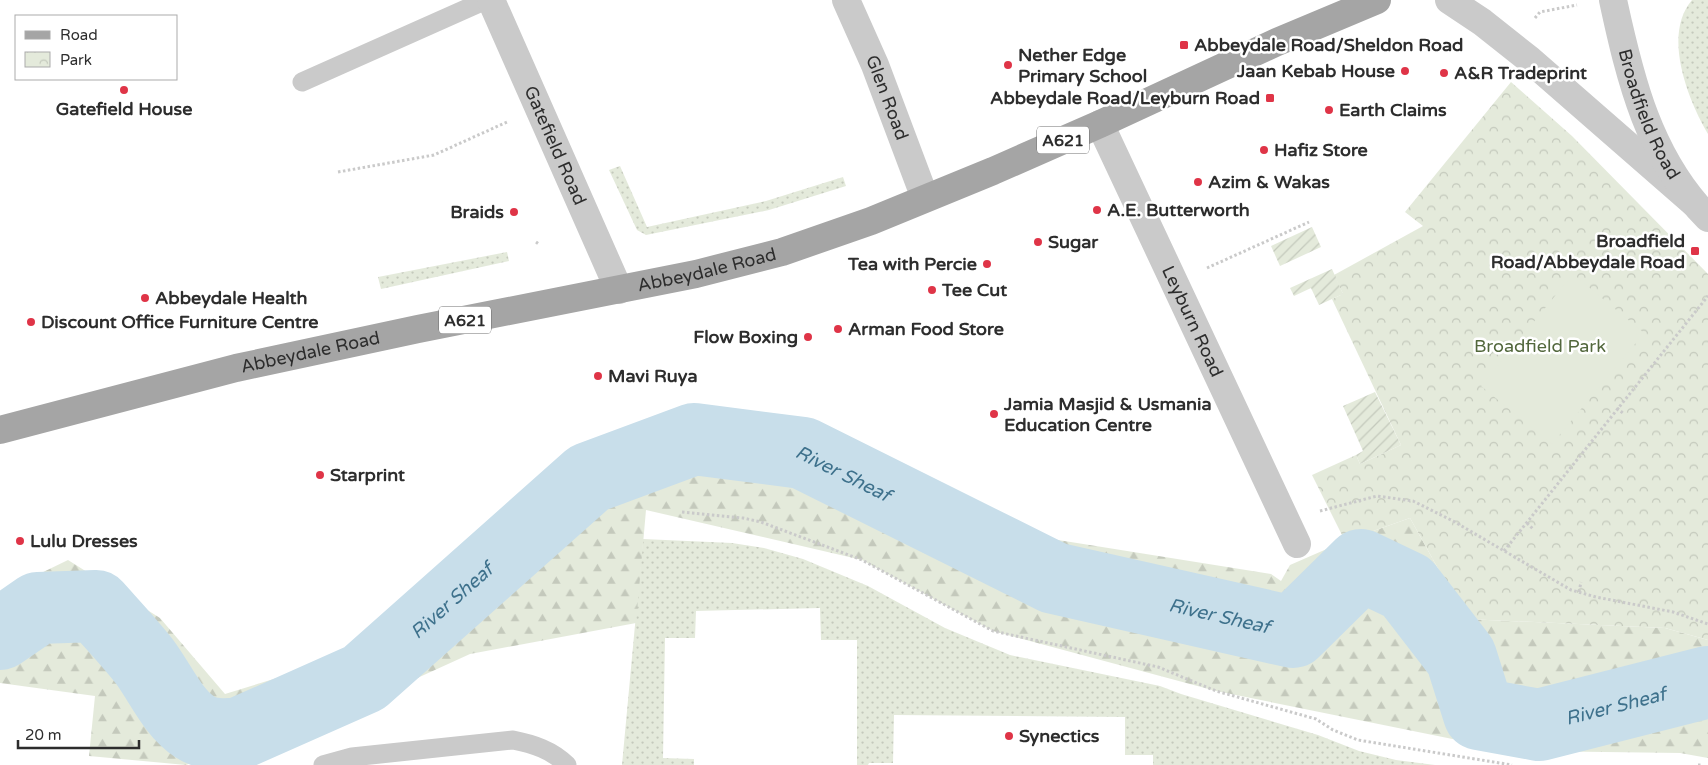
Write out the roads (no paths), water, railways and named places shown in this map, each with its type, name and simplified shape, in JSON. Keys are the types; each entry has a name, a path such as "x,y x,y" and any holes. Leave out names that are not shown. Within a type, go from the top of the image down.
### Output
{"main road":[{"name":"Abbeydale Road","path":"0,430 236,368 418,329 704,272 782,252 871,221 1100,124 1277,42 1377,0"}],"street":[{"name":"Gatefield Road","path":"491,0 619,290"},
{"name":"Glen Road","path":"846,0 876,65 925,198"},
{"path":"1449,0 1511,44 1701,210"},
{"name":"Broadfield Road","path":"1613,0 1625,54 1642,114 1668,168 1701,210"},
{"name":"Leyburn Road","path":"1100,124 1292,535"}],"lane":[{"path":"302,82 486,0"},
{"path":"323,765 352,756 513,740 534,744 559,757 567,765"}],"waterway":[{"name":"River Sheaf","path":"0,634 38,608 96,606 144,661 173,705 187,721 200,730 211,733 240,733 364,678 589,478 694,439 803,453 1054,578 1293,632 1361,565 1407,587 1461,657 1479,714 1539,725 1708,682"}],"place":[{"name":"Abbeydale Road/Sheldon Road","path":"1184,45"},
{"name":"Nether Edge Primary School","path":"1008,65"},
{"name":"Jaan Kebab House","path":"1405,71"},
{"name":"A&R Tradeprint","path":"1444,73"},
{"name":"Gatefield House","path":"124,90"},
{"name":"Abbeydale Road/Leyburn Road","path":"1270,98"},
{"name":"Earth Claims","path":"1329,110"},
{"name":"Hafiz Store","path":"1264,150"},
{"name":"Azim & Wakas","path":"1198,182"},
{"name":"A.E. Butterworth","path":"1097,210"},
{"name":"Braids","path":"514,212"},
{"name":"Sugar","path":"1038,242"},
{"name":"Broadfield Road/Abbeydale Road","path":"1695,251"},
{"name":"Tea with Percie","path":"987,264"},
{"name":"Tee Cut","path":"932,290"},
{"name":"Abbeydale Health","path":"145,298"},
{"name":"Discount Office Furniture Centre","path":"31,322"},
{"name":"Arman Food Store","path":"838,329"},
{"name":"Flow Boxing","path":"808,337"},
{"name":"Mavi Ruya","path":"598,376"},
{"name":"Jamia Masjid & Usmania Education Centre","path":"994,414"},
{"name":"Starprint","path":"320,475"},
{"name":"Lulu Dresses","path":"20,541"},
{"name":"Synectics","path":"1009,736"}],"park label":[{"name":"Broadfield Park","path":"1540,346"}]}
